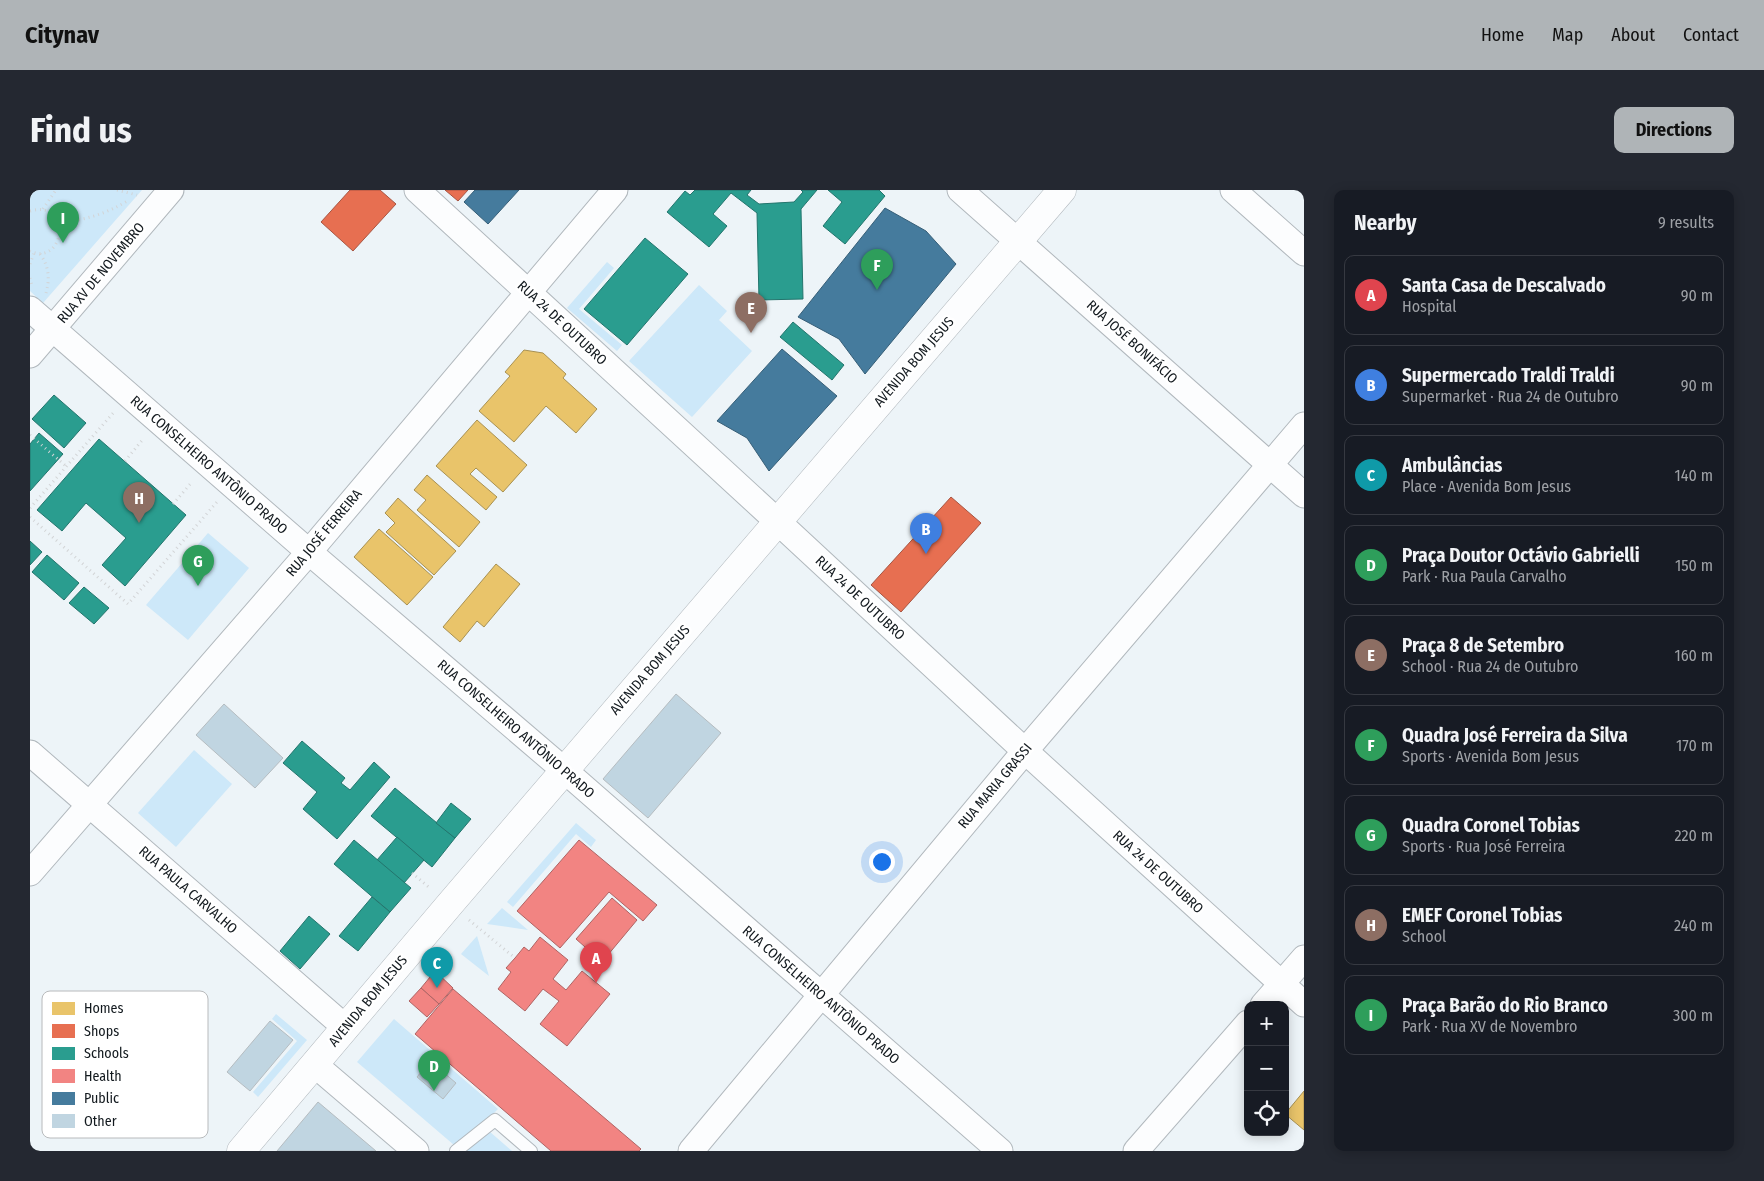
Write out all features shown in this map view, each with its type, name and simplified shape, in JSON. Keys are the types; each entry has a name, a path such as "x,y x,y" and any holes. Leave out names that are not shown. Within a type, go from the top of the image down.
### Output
{"street":[{"name":"RUA XV DE NOVEMBRO","path":"30,356 171,190"},
{"name":"RUA 24 DE OUTUBRO","path":"416,190 778,521 1025,751 1304,1004"},
{"name":"RUA JOSÉ FERREIRA","path":"30,873 309,552 615,190"},
{"name":"RUA JOSÉ BONIFÁCIO","path":"960,190 1304,495"},
{"name":"AVENIDA BOM JESUS","path":"240,1151 346,1028 441,897 564,770 1062,190"},
{"path":"1233,190 1304,253"},
{"name":"RUA CONSELHEIRO ANTÔNIO PRADO","path":"38,301 53,329 309,552 564,770 1000,1151"},
{"name":"RUA MARIA GRASSI","path":"691,1151 1025,751 1304,424"},
{"name":"RUA PAULA CARVALHO","path":"30,753 346,1028"},
{"path":"1266,1001 1304,958"},
{"path":"1150,1147 1244,1027"},
{"path":"314,1064 416,1151"}],"lane":[{"path":"456,1151 495,1120 531,1151"}],"path":[{"path":"43,210 56,190"},
{"path":"59,223 88,219 115,209 138,195 117,190"},
{"path":"30,211 43,210 55,217 59,223 60,236 57,243 46,252 30,252"},
{"path":"30,264 34,253"},
{"path":"38,301 48,285 48,274 44,259 40,253"},
{"path":"30,508 116,409"},
{"path":"125,461 146,435"},
{"path":"30,436 67,467"},
{"path":"173,504 196,478"},
{"path":"30,516 128,604 232,485"},
{"path":"412,873 515,958"}],"shaded area":[{"path":"30,190 142,190 43,303 30,291"},
{"path":"607,262 614,268 579,309 622,345 617,351 567,308"},
{"path":"699,285 727,311 719,320 752,351 692,417 629,361"},
{"path":"208,533 249,568 188,640 146,605"},
{"path":"194,750 232,784 176,847 138,813"},
{"path":"576,823 596,840 591,847 576,834 513,907 507,902"},
{"path":"502,908 528,930 487,924"},
{"path":"477,936 489,976 461,954"},
{"path":"276,1014 307,1040 258,1097 253,1092 297,1041 272,1019"},
{"path":"394,1019 498,1109 482,1125 512,1151 461,1151 357,1062"}],"building: Homes":[{"path":"524,350 543,353 566,374 563,378 597,409 576,433 546,406 514,442 479,411 510,376 505,372"},
{"path":"477,420 527,465 503,492 476,468 470,474 497,497 486,510 436,466"},
{"path":"427,475 480,522 459,547 417,510 426,500 414,490"},
{"path":"398,498 456,551 434,575 386,532 395,523 385,513"},
{"path":"379,529 433,577 407,605 354,557"},
{"path":"496,564 520,584 484,627 477,621 460,642 443,627"},
{"path":"1304,1091 1304,1130 1289,1117 1289,1109"}],"building: Shops":[{"path":"350,190 380,190 396,204 353,251 321,222"},
{"path":"445,190 468,190 458,201"},
{"path":"951,497 981,523 901,612 871,585"}],"building: Schools":[{"path":"695,190 751,190 747,195 759,204 794,202 803,192 801,190 817,190 801,209 803,299 759,300 757,213 731,193 713,214 727,226 709,247 667,212 685,191 690,195"},
{"path":"828,190 879,190 885,196 845,244 823,226 842,202"},
{"path":"645,238 688,274 627,345 584,309"},
{"path":"793,322 844,365 832,380 780,337"},
{"path":"54,395 86,423 64,448 32,419"},
{"path":"39,433 63,454 30,491 30,444"},
{"path":"99,439 186,515 125,586 102,565 126,538 86,503 62,531 37,510"},
{"path":"30,541 42,552 30,565"},
{"path":"47,555 79,583 64,600 32,572"},
{"path":"84,587 109,608 94,624 69,603"},
{"path":"302,741 345,778 341,783 350,790 374,762 390,777 337,839 303,809 317,792 283,763"},
{"path":"395,788 455,838 432,867 371,816"},
{"path":"451,803 471,819 455,838 436,823"},
{"path":"397,837 424,860 404,883 377,860"},
{"path":"354,840 411,888 390,912 334,864"},
{"path":"372,897 390,912 358,951 339,936"},
{"path":"309,916 330,934 300,969 280,951"}],"building: Health":[{"path":"579,840 657,905 643,921 609,892 560,948 517,911"},
{"path":"612,898 637,920 602,962 576,939"},
{"path":"540,937 568,960 553,979 566,990 582,971 610,994 567,1046 540,1024 559,1001 543,989 525,1011 498,989 511,972 506,968 524,947 529,951"},
{"path":"435,971 453,988 439,1004 421,988"},
{"path":"421,988 439,1004 427,1017 409,1001"},
{"path":"453,989 641,1149 639,1151 551,1151 415,1034"}],"building: Public":[{"path":"475,190 519,190 488,224 464,202"},
{"path":"885,208 926,231 956,264 865,374 839,339 798,317"},
{"path":"782,349 837,396 769,471 747,438 717,421"}],"building: Other":[{"path":"676,694 721,733 648,818 603,779"},
{"path":"224,704 283,758 255,788 196,735"},
{"path":"270,1021 293,1040 250,1091 227,1072"},
{"path":"430,1061 456,1083 443,1099 417,1077"},
{"path":"318,1102 376,1151 277,1151"}],"place":[{"name":"Praça Barão do Rio Branco","path":"63,243"},
{"name":"Quadra José Ferreira da Silva","path":"877,290"},
{"name":"Praça 8 de Setembro","path":"751,333"},
{"name":"EMEF Coronel Tobias","path":"139,523"},
{"name":"Supermercado Traldi Traldi","path":"926,554"},
{"name":"Quadra Coronel Tobias","path":"198,586"},
{"name":"Santa Casa de Descalvado","path":"596,983"},
{"name":"Ambulâncias","path":"437,988"},
{"name":"Praça Doutor Octávio Gabrielli","path":"434,1091"}]}
